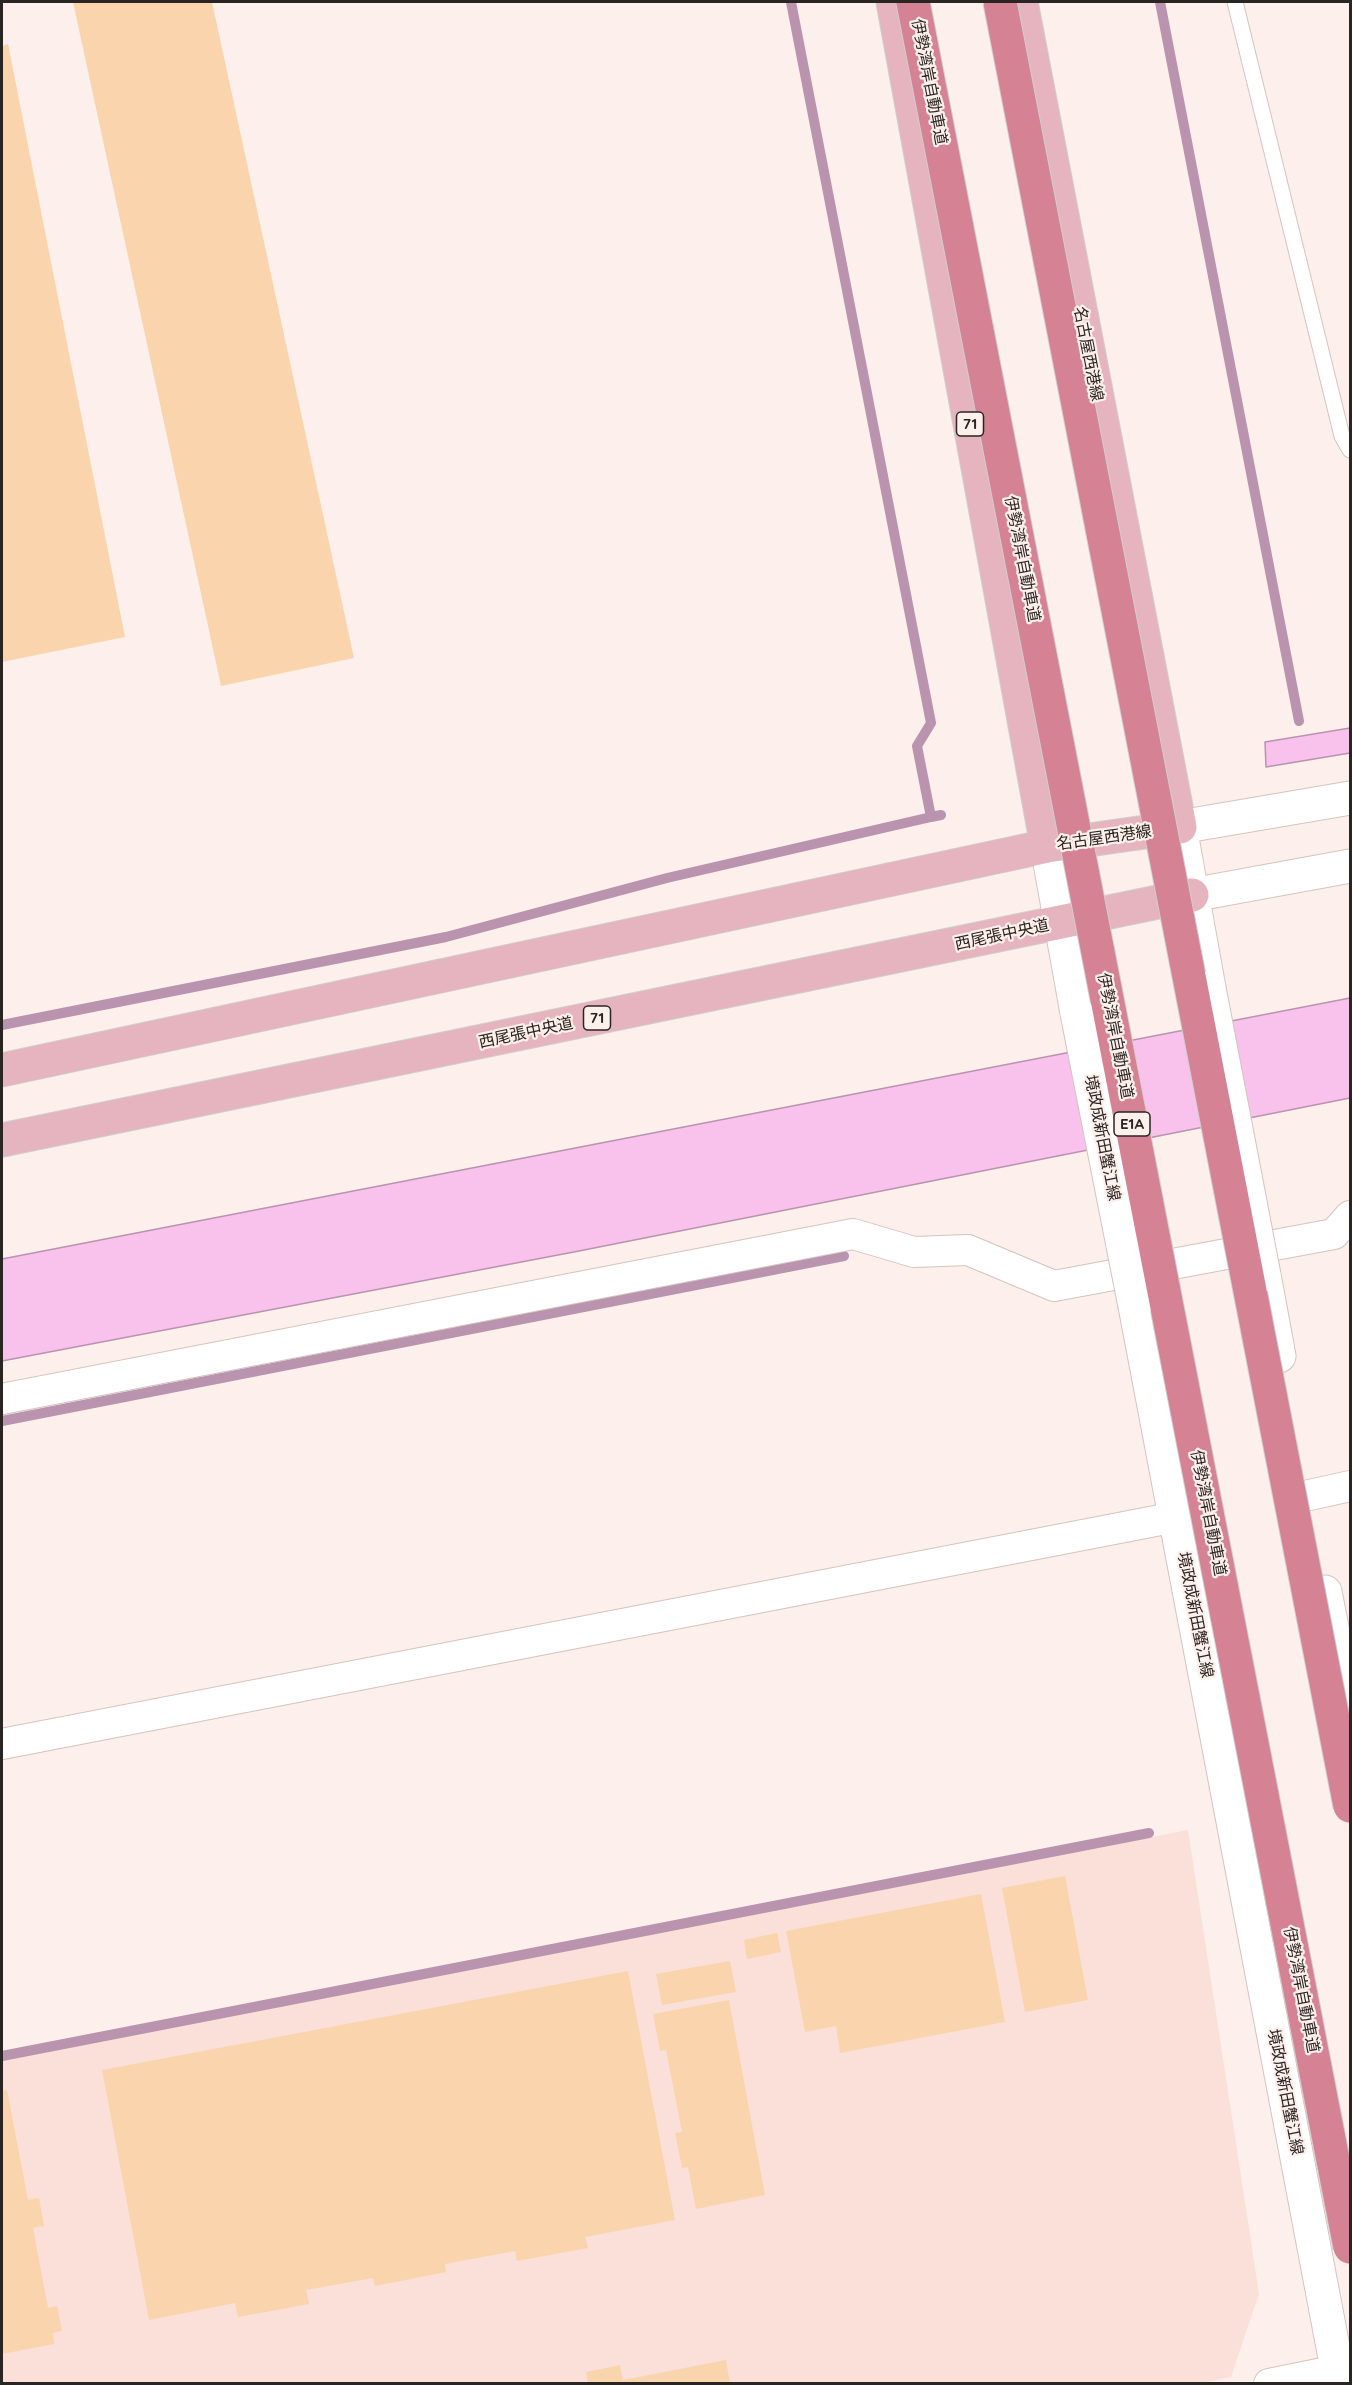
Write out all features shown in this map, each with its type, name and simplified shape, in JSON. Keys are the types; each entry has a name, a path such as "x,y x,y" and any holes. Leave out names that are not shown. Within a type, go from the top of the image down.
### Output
{"highway":[{"name":"伊勢湾岸自動車道","path":"913,2 1350,2247"},
{"path":"1000,2 1350,1806"}],"main road":[{"name":"名古屋西港線","path":"893,2 1047,846 1180,827 1021,2"},
{"path":"1350,798 1180,827 1305,1496 1350,1718"},
{"name":"境政成新田蟹江線","path":"1047,846 1059,923 1176,1516 1339,2377"},
{"path":"2,1070 1047,846"},
{"path":"1192,896 1350,866"},
{"name":"西尾張中央道","path":"2,1140 1192,896"}],"street":[{"path":"2,1399 853,1234 914,1252 968,1250 1054,1286 1334,1234 1350,1216"},
{"path":"1305,1496 1350,1486"},
{"path":"2,1744 1176,1516"},
{"path":"1269,2384 1339,2377"}],"lane":[{"path":"1235,2 1342,436 1350,450"}],"shaded area":[{"path":"1350,728 1350,753 1266,767 1265,742"},
{"path":"1350,998 1350,1098 579,1251 2,1361 2,1259"},
{"path":"1188,1830 1259,2294 1231,2377 1197,2384 2,2384 2,2059"}],"building":[{"path":"73,2 212,2 354,658 221,686"},
{"path":"8,44 125,637 2,662 2,46"},
{"path":"1065,1876 1088,2000 1025,2012 1002,1888"},
{"path":"981,1894 1005,2022 840,2053 836,2026 805,2032 786,1931"},
{"path":"777,1933 781,1952 747,1959 744,1940"},
{"path":"730,1961 736,1992 662,2005 656,1974"},
{"path":"628,1971 675,2220 585,2237 588,2248 517,2261 515,2251 445,2264 446,2272 375,2286 373,2278 306,2290 309,2304 238,2317 235,2303 149,2320 102,2070"},
{"path":"729,2000 765,2195 696,2209 688,2167 682,2168 675,2133 682,2132 666,2050 660,2051 653,2014"},
{"path":"7,2090 28,2200 39,2198 44,2226 33,2228 48,2308 57,2306 62,2331 53,2333 54,2344 2,2354 2,2091"},
{"path":"726,2360 730,2384 588,2384 586,2372 620,2365 623,2380"}],"waterway":[{"path":"791,2 931,723 917,746 931,817 941,815"},
{"path":"1160,2 1299,721"},
{"path":"2,1025 446,937 667,878 931,817"},
{"path":"2,1421 844,1256"},
{"path":"2,2056 1149,1833"}]}
